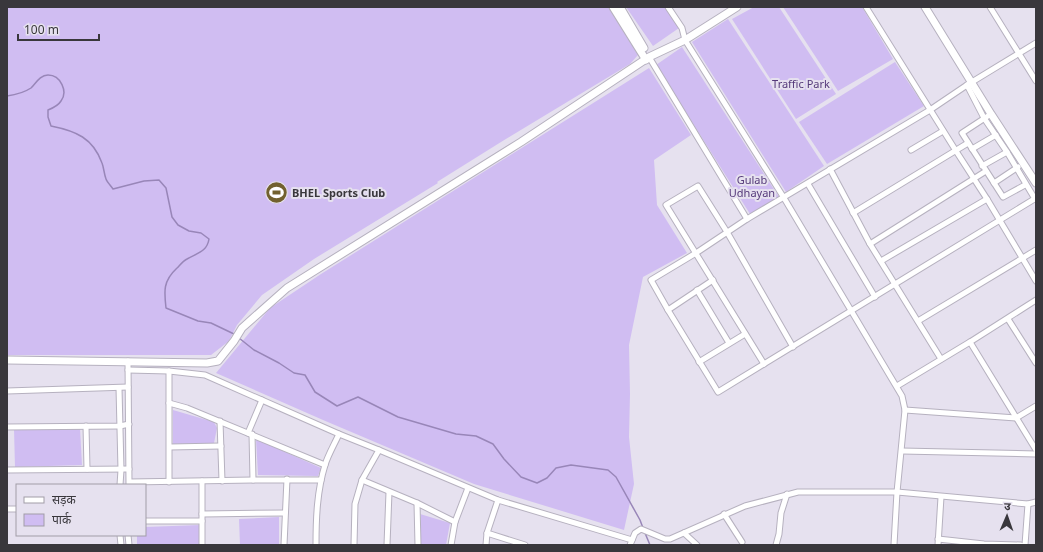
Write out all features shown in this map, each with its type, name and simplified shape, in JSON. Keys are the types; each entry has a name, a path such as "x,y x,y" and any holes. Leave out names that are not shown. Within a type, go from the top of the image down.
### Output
{"main road":[{"path":"613,7 648,59"},
{"path":"620,7 648,59"},
{"path":"7,360 218,361 242,328 287,288 521,142 648,59 684,40 737,7"},
{"path":"926,7 988,116 1024,163 1036,183"}],"street":[{"path":"668,7 682,28 684,40 784,198 902,396 905,410 897,492 894,545"},
{"path":"866,7 973,179 1001,221 1021,258 1036,281"},
{"path":"991,7 1036,81"},
{"path":"1025,185 1004,197 982,166 962,133 988,116 996,135 1025,185 1035,199 718,392 651,280 696,253 747,219 930,110 970,83 1036,43"},
{"path":"648,59 747,219"},
{"path":"911,150 943,131"},
{"path":"972,150 996,135"},
{"path":"853,213 968,143"},
{"path":"982,166 1007,152"},
{"path":"994,182 1024,163"},
{"path":"830,169 870,244 941,359"},
{"path":"870,244 986,171"},
{"path":"808,184 875,297"},
{"path":"764,364 666,205 698,186 727,232 793,346"},
{"path":"881,261 987,199"},
{"path":"918,321 1036,250"},
{"path":"668,310 713,280"},
{"path":"697,290 729,344"},
{"path":"897,386 1036,300"},
{"path":"1008,318 1036,363"},
{"path":"700,362 745,334"},
{"path":"970,342 1036,450"},
{"path":"128,361 130,484 287,479 321,480"},
{"path":"128,370 169,371 205,375 339,434 498,500 631,542 635,532 641,529 669,541 724,514 745,506 798,492 897,492 1028,504 1036,502"},
{"path":"169,371 169,482"},
{"path":"7,391 128,387"},
{"path":"119,388 120,484"},
{"path":"253,480 250,433 262,400"},
{"path":"169,403 187,408 220,421 325,465"},
{"path":"905,410 1016,418 1036,406"},
{"path":"220,421 222,481"},
{"path":"7,427 120,426 129,424"},
{"path":"86,426 87,469"},
{"path":"316,545 316,512 321,480 325,465 339,434"},
{"path":"170,447 221,446"},
{"path":"354,545 355,504 362,480 379,450"},
{"path":"902,450 1036,454"},
{"path":"7,470 129,470"},
{"path":"284,545 287,479"},
{"path":"362,480 417,503 455,522"},
{"path":"202,481 202,545"},
{"path":"451,545 455,522 468,488"},
{"path":"387,545 389,492"},
{"path":"776,545 779,534 781,513 787,494"},
{"path":"941,497 938,542 1021,545"},
{"path":"486,545 487,533 498,500"},
{"path":"417,503 418,545"},
{"path":"1025,545 1028,504"},
{"path":"202,514 285,514"},
{"path":"724,514 742,542"},
{"path":"146,521 202,521"},
{"path":"487,533 516,544 525,545"},
{"path":"684,533 696,545"}],"green space":[{"name":"BHEL Sports Club","path":"7,7 608,7 638,55 630,64 501,142 437,182 438,183 314,259 262,295 237,325 229,341 211,355 7,355"},
{"path":"626,7 665,7 679,28 653,46"},
{"name":"Traffic Park","path":"754,7 779,7 836,94 796,119 732,19"},
{"path":"783,7 862,7 893,59 838,91"},
{"path":"728,19 824,166 786,192 692,42"},
{"name":"Gulab Udhayan","path":"682,47 779,197 750,214 656,65"},
{"path":"895,62 924,106 827,164 799,122"},
{"path":"649,68 691,135 654,160 657,205 687,253 643,277 629,345 629,437 634,484 624,530 474,484 216,373 270,308 321,274"},
{"path":"173,410 214,422 217,428 214,443 173,444"},
{"path":"14,429 80,429 82,465 15,467"},
{"path":"256,439 321,468 318,476 258,475"},
{"path":"420,514 450,523 446,545 421,545"},
{"path":"279,517 279,545 240,545 239,519"},
{"path":"200,525 201,545 137,545 137,536 146,536 146,527"}],"waterway":[{"path":"7,96 31,88 40,78 45,75 53,76 60,81 64,93 61,101 54,108 48,110 48,117 51,126 76,133 94,147 103,165 106,179 113,189 144,181 159,180 166,188 172,217 178,225 189,231 201,233 209,239 204,249 184,261 169,277 165,291 166,308 198,321 211,323 234,334"},
{"path":"239,338 254,350 294,373 305,375 315,392 337,406 358,397 398,417 456,434 476,436 493,444 504,459 521,477 537,483 547,478 556,468 571,465 608,470 616,477 643,528"},
{"path":"645,533 650,545"}],"place":[{"name":"BHEL Sports Club","path":"276,192"}]}
